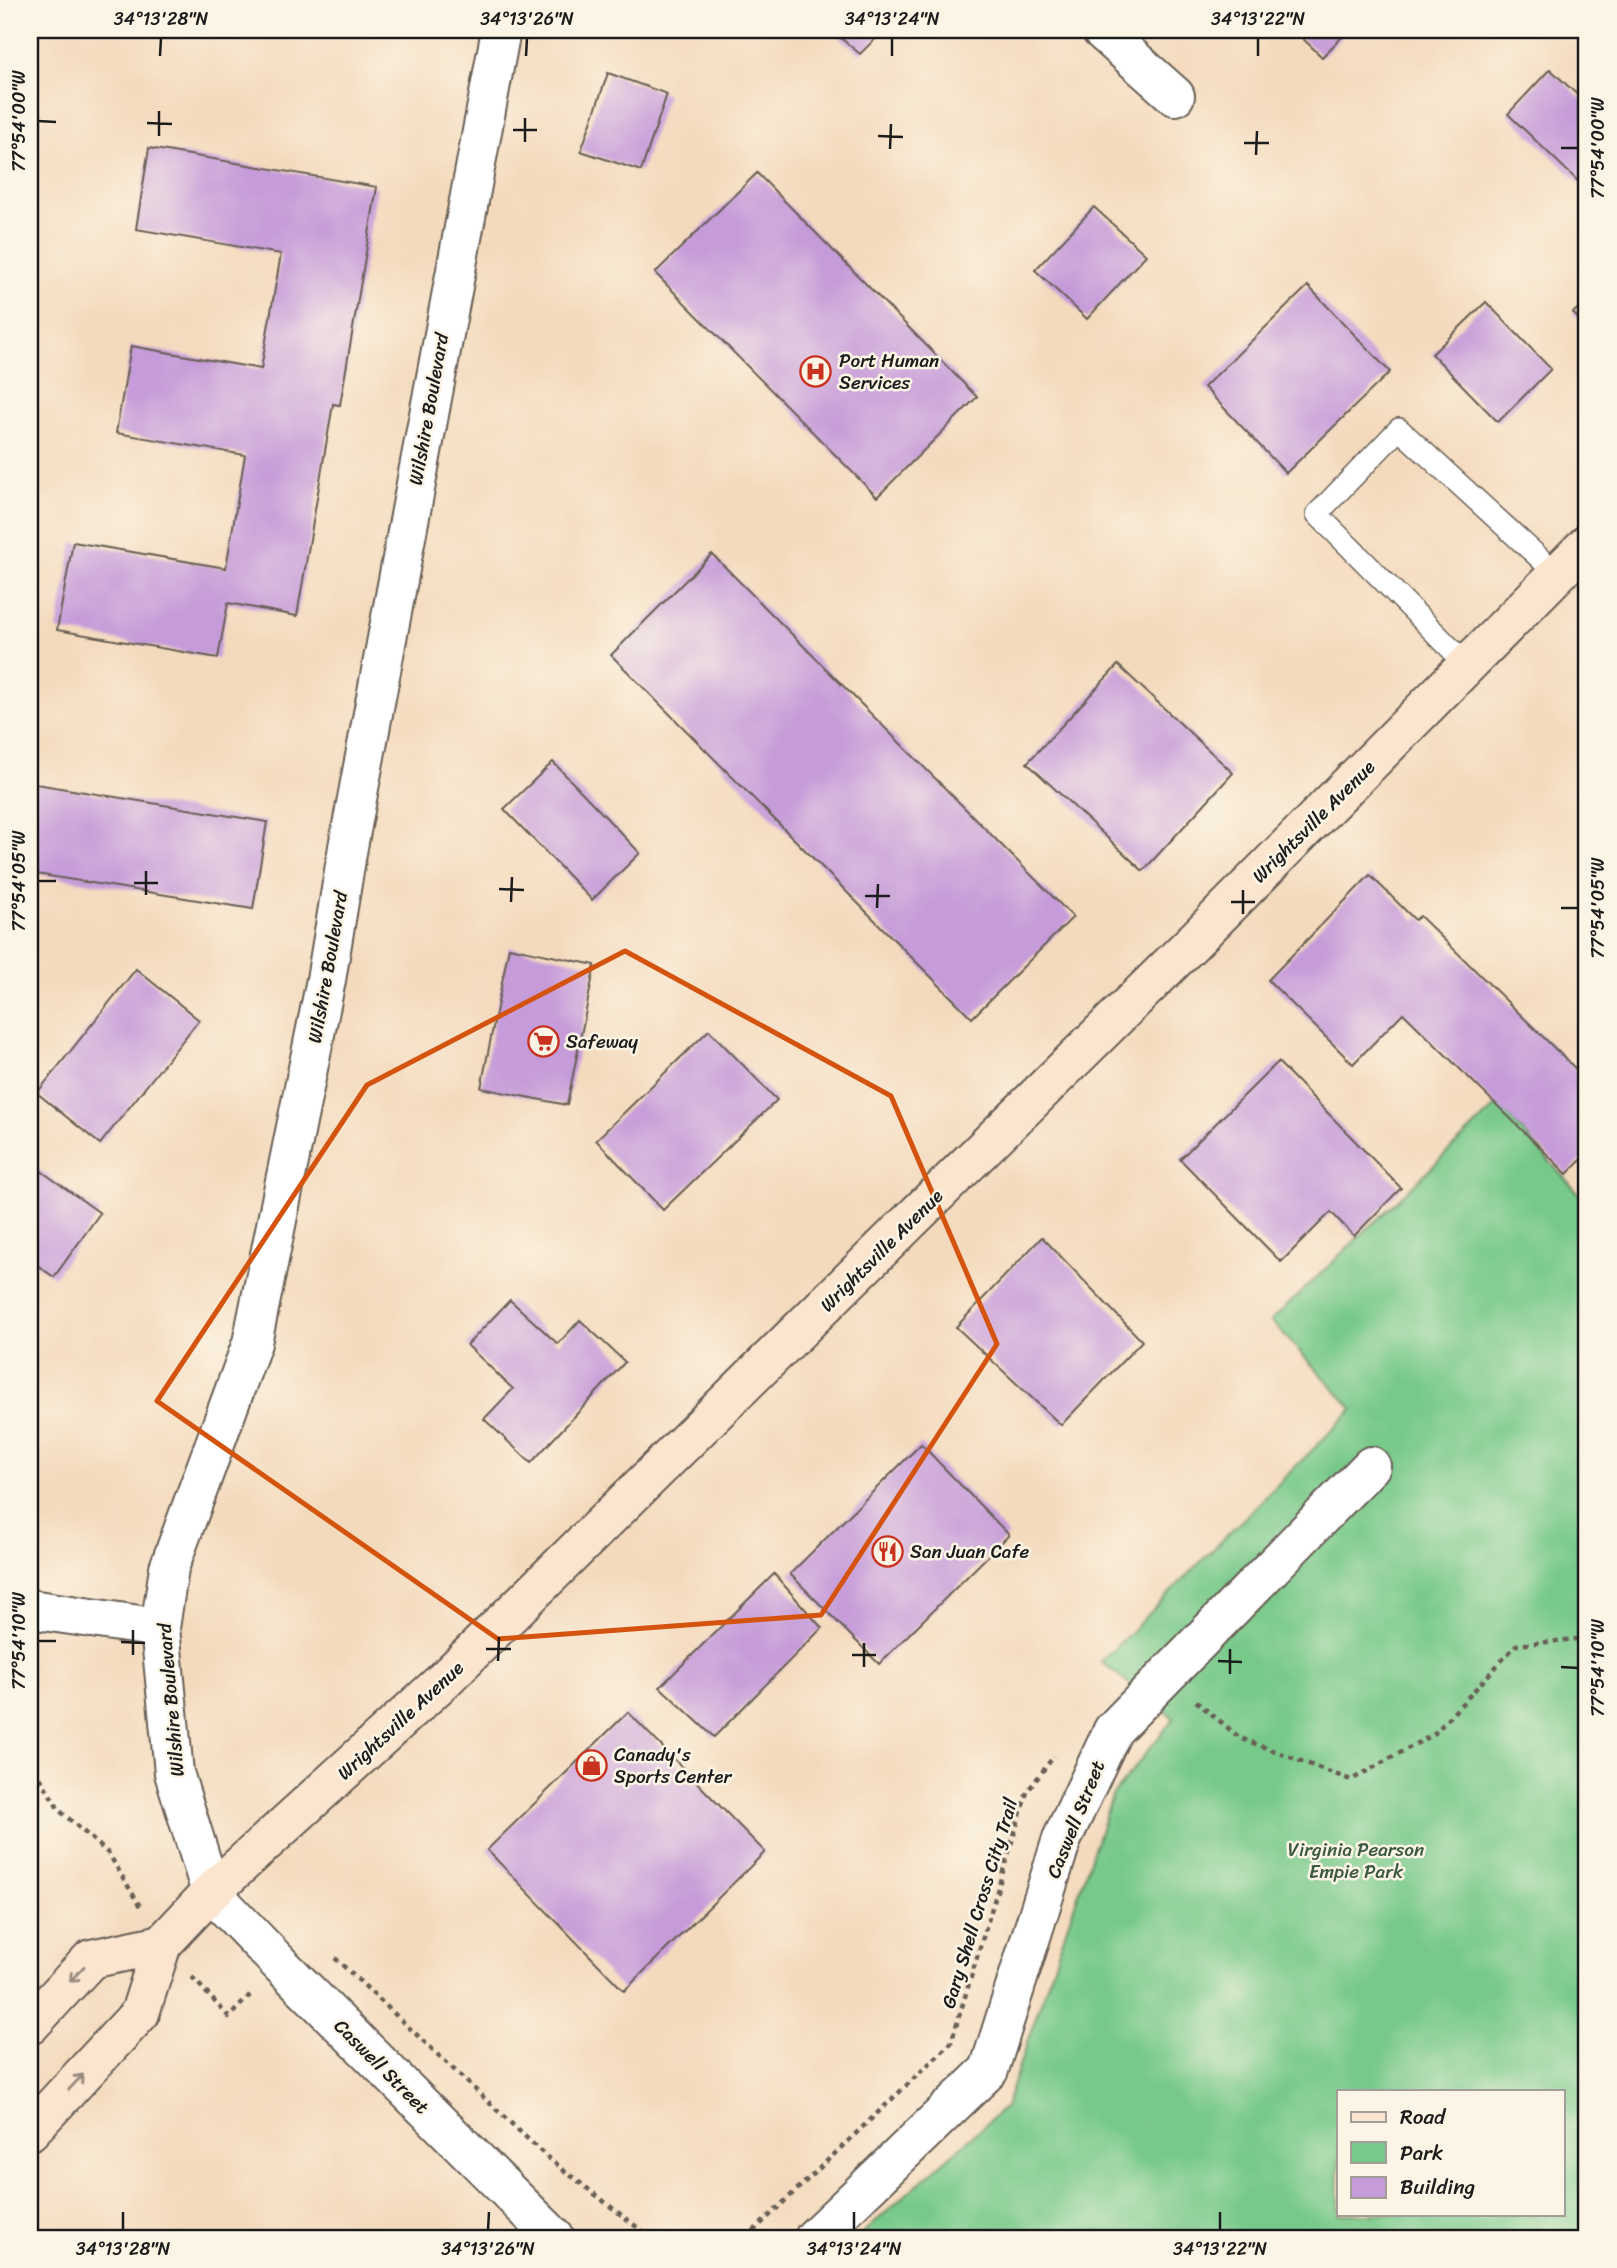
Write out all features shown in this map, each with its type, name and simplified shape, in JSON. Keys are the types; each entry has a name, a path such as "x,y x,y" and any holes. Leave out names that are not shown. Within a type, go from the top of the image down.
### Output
{"street":[{"name":"Wilshire Boulevard","path":"211,1892 174,1773 160,1628 169,1568 251,1343 326,980 348,847 501,30"},
{"path":"1101,30 1175,96"},
{"name":"Wrightsville Avenue","path":"30,2132 140,2013 162,1944 211,1892 444,1680 1192,944 1587,544"},
{"name":"Caswell Street","path":"814,2238 989,2070 1062,1839 1113,1730 1371,1466"},
{"path":"30,1609 160,1628"},
{"name":"Caswell Street","path":"211,1892 279,1965 555,2238"},
{"path":"30,2025 91,1959 162,1944"}],"lane":[{"path":"1467,666 1317,513 1399,429 1558,574"}],"path":[{"path":"1167,1677 1240,1738 1351,1780 1434,1734 1516,1645 1587,1637"},
{"name":"Gary Shell Cross City Trail","path":"746,2238 951,2043 1027,1792 1060,1748"},
{"path":"30,1760 59,1810 109,1854 162,1944"}],"highlighted area":[{"path":"625,951 891,1096 997,1344 821,1615 498,1639 157,1401 367,1085"}],"green space":[{"name":"Virginia Pearson Empie Park","path":"1498,1104 1587,1203 1587,2238 857,2238 1005,2107 1112,1796 1174,1718 1101,1662 1353,1409 1271,1321"}],"building":[{"path":"831,30 884,30 860,54"},
{"path":"1294,30 1349,30 1322,57"},
{"path":"1550,69 1587,104 1587,190 1508,114"},
{"path":"608,73 667,94 641,171 581,151"},
{"path":"149,148 377,187 340,405 333,404 297,616 228,603 218,658 57,630 73,542 226,568 245,455 116,433 131,346 261,369 281,254 136,229"},
{"path":"757,173 977,397 877,497 655,273"},
{"path":"1094,207 1146,255 1087,319 1035,270"},
{"path":"1308,286 1390,372 1286,473 1204,387"},
{"path":"1587,300 1587,328 1573,313"},
{"path":"1486,302 1551,369 1498,422 1432,354"},
{"path":"712,554 1073,917 972,1018 611,655"},
{"path":"1118,665 1233,773 1143,871 1027,763"},
{"path":"553,762 640,853 592,900 504,809"},
{"path":"30,783 267,822 253,909 30,873"},
{"path":"1370,875 1415,920 1420,916 1587,1080 1587,1154 1567,1174 1403,1013 1353,1064 1268,980"},
{"path":"509,947 595,965 567,1105 481,1088"},
{"path":"136,969 199,1020 100,1144 37,1093"},
{"path":"709,1030 777,1100 663,1210 596,1140"},
{"path":"1278,1062 1401,1188 1354,1236 1331,1212 1281,1262 1180,1159"},
{"path":"30,1163 100,1213 54,1277 30,1260"},
{"path":"1042,1237 1142,1341 1061,1425 956,1327"},
{"path":"510,1300 558,1344 580,1320 625,1362 531,1463 484,1419 513,1389 467,1345"},
{"path":"921,1444 1009,1535 879,1664 790,1574"},
{"path":"774,1574 822,1628 714,1737 660,1687"},
{"path":"628,1712 765,1852 624,1991 487,1850"}],"place":[{"name":"Port Human Services","path":"816,371"},
{"name":"Safeway","path":"543,1041"},
{"name":"San Juan Cafe","path":"887,1551"},
{"name":"Canady's Sports Center","path":"591,1765"}]}
